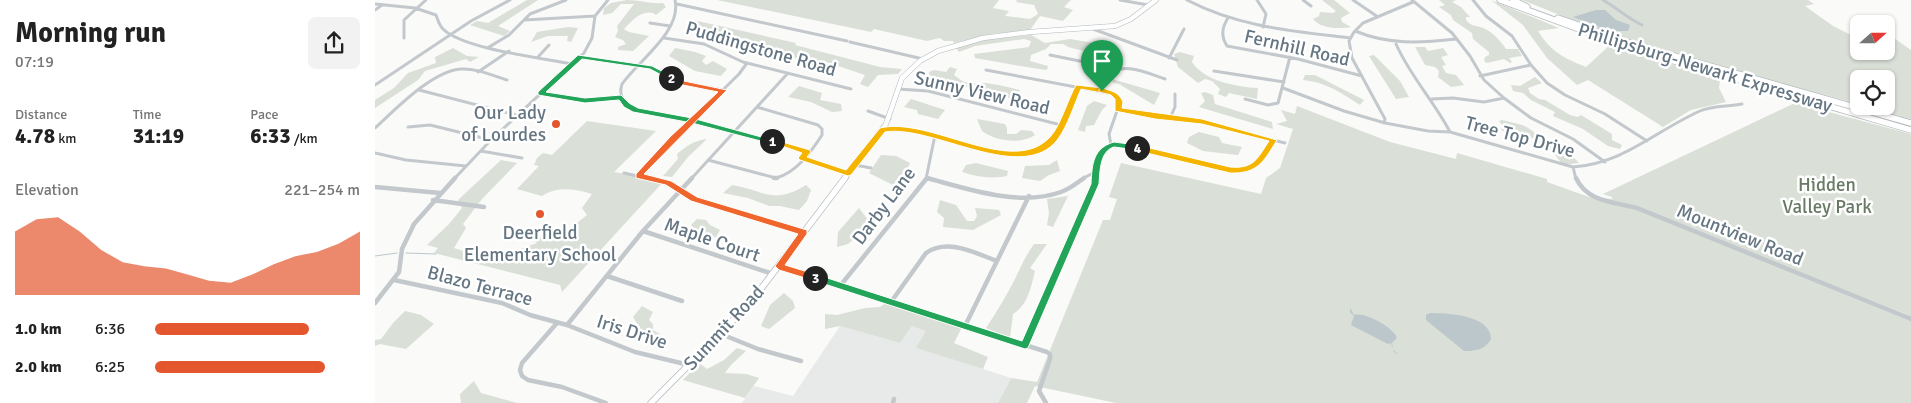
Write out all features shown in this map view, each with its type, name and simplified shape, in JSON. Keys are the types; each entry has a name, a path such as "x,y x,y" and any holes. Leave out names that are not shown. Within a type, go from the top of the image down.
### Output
{"highway":[{"name":"Phillipsburg-Newark Expressway","path":"1500,0 1633,49 1911,130"},
{"name":"Phillipsburg-Newark Expressway","path":"1513,0 1639,46 1911,123"}],"main road":[{"name":"Summit Road","path":"651,403 721,334 751,302 773,274 848,173 883,130 890,118 896,89 906,72 923,59 953,46 988,38 1063,29 1111,27 1125,22 1156,0"}],"street":[{"path":"404,38 404,20 426,0"},
{"path":"375,85 471,21 510,0"},
{"path":"489,47 509,35 524,20 539,10 566,0"},
{"path":"375,302 394,280 400,267 402,249 413,224 433,200 516,115 580,57 591,42 595,16 608,0"},
{"path":"675,0 677,9 663,38 622,84 621,97 626,105 636,110 692,120 807,152"},
{"path":"1120,0 1148,6"},
{"path":"1187,0 1229,18 1263,27 1350,38"},
{"path":"1257,0 1266,14 1263,27"},
{"path":"1303,0 1311,6"},
{"path":"1353,0 1378,17"},
{"path":"1473,0 1486,16 1512,36 1531,65 1552,88 1605,114 1647,141"},
{"path":"1603,0 1616,7 1627,18 1642,25"},
{"path":"1384,123 1385,119 1350,54 1350,38 1363,23 1412,1 1446,28 1470,56 1480,76 1503,98 1531,118 1573,139 1605,162"},
{"path":"375,4 415,8 433,13 441,27 453,34 489,47 572,64"},
{"path":"677,4 923,59"},
{"path":"375,10 382,5"},
{"path":"524,20 595,16"},
{"name":"Fernhill Road","path":"1229,18 1223,26 1223,40 1226,45 1233,48 1290,57 1362,76"},
{"path":"650,23 670,26"},
{"path":"1093,29 1177,60"},
{"path":"1169,58 1184,29"},
{"path":"1355,31 1374,39 1396,44 1456,39"},
{"name":"Puddingstone Road","path":"663,38 703,44 747,63 851,89"},
{"path":"1396,44 1403,60 1432,99 1450,132"},
{"path":"538,57 549,45"},
{"path":"478,72 509,51"},
{"path":"1051,54 1105,66 1113,70 1131,69 1165,80"},
{"path":"580,57 638,65 657,70 683,83 723,90"},
{"path":"1245,99 1268,105 1276,104 1279,101 1283,88 1290,57"},
{"path":"639,176 739,74 747,63"},
{"path":"1480,76 1531,65"},
{"path":"375,128 419,90 443,74 454,70 463,69 507,80"},
{"path":"986,70 1113,94 1120,102 1109,134 1111,145"},
{"path":"1102,91 1103,80 1113,70"},
{"path":"1214,71 1284,82"},
{"path":"567,325 643,231 789,73"},
{"path":"883,130 906,128 1001,154 1018,155 1036,151 1047,145 1055,137 1078,87"},
{"name":"Tree Top Drive","path":"1283,88 1384,123 1415,130 1450,132 1573,167 1591,166 1605,162 1702,110 1742,104"},
{"name":"Sunny View Road","path":"896,89 928,91 1061,125"},
{"path":"419,90 516,115"},
{"path":"540,93 585,100 621,97"},
{"path":"1170,118 1175,108 1175,94"},
{"path":"1432,99 1453,98 1485,102 1503,98"},
{"path":"708,160 778,178 789,174 822,135 820,127 757,107"},
{"path":"1118,110 1202,122 1285,143"},
{"path":"867,111 890,118"},
{"path":"408,127 430,125 491,140"},
{"name":"Darby Lane","path":"840,286 927,178 935,135"},
{"path":"1025,346 1095,184 1095,172 1102,152 1111,145 1122,144 1239,171 1249,169 1257,164 1273,140"},
{"path":"481,151 522,158"},
{"path":"375,152 405,160 466,166"},
{"path":"802,158 848,173"},
{"path":"855,164 871,168"},
{"name":"Mountview Road","path":"1573,167 1579,185 1590,196 1647,212 1911,318"},
{"path":"927,178 973,191 1049,196 1062,192 1087,175 1095,172"},
{"path":"624,173 669,183 694,199 804,232"},
{"path":"375,187 440,193"},
{"path":"965,326 1029,196"},
{"path":"433,200 484,207"},
{"name":"Maple Court","path":"643,231 773,274"},
{"path":"891,302 926,253 933,247 947,245 997,261"},
{"path":"779,266 1047,352 1050,354 1039,391 1046,403"},
{"path":"607,276 682,302"},
{"name":"Blazo Terrace","path":"394,280 452,291 502,304 530,315 567,325"},
{"path":"557,323 524,359 519,370 521,376 528,380 562,387 606,403"},
{"name":"Iris Drive","path":"567,325 635,352 689,365"},
{"path":"721,334 801,361"}],"shaded area":[{"path":"1596,10 1605,10 1616,20 1630,25 1628,31 1610,31 1573,17"},
{"path":"1350,308 1354,315 1371,318 1390,329 1397,338 1392,343 1393,349 1391,343 1388,344 1351,325 1354,316 1350,312"},
{"path":"1430,313 1457,315 1476,320 1489,331 1491,339 1486,346 1472,351 1464,351 1426,320 1426,315"},
{"path":"840,326 900,343 912,326 927,330 917,348 1011,378 998,403 742,403 754,386 793,396"}],"green space":[{"path":"527,0 538,0 498,26 510,31 504,36 470,25 477,21 488,23"},
{"path":"627,0 663,3 666,7 656,15 647,13 639,16 624,29 629,32 649,36 633,51 618,50 618,47 626,44 623,40 615,37 618,31 617,26 634,4 621,4 612,13 603,15 604,8 611,3"},
{"path":"717,0 999,0 993,8 1009,11 1005,16 1030,19 1038,14 1034,5 1016,2 1017,0 1071,0 1064,7 1073,10 1063,21 1040,16 1030,30 991,34 954,43 953,41 944,41 940,38 927,41 874,29 871,32"},
{"path":"1322,0 1334,0 1350,13 1341,18 1342,22 1351,27 1331,27 1320,25 1316,22 1313,19 1319,16 1320,12 1333,13 1336,11"},
{"path":"1439,0 1456,0 1452,2 1461,7 1470,17 1466,17 1469,23 1484,28 1498,39 1506,49 1518,49 1522,56 1509,58 1512,62 1510,63 1504,59 1487,63 1484,61 1489,52 1473,39 1472,33 1453,20 1451,15 1439,7 1445,5"},
{"path":"1491,0 1559,28 1538,31 1553,49 1578,64 1586,67 1610,45 1720,79 1719,88 1726,102 1691,110 1663,127 1588,80 1577,85 1547,58 1523,25"},
{"path":"1522,0 1808,0 1814,4 1805,6 1833,26 1850,34 1850,60 1895,60 1895,39 1911,50 1911,119 1895,114 1895,70 1850,70 1850,102 1646,45"},
{"path":"693,20 796,43 795,45 880,67 902,69 898,74 878,75 868,87 860,84 865,75 826,62 815,64 745,43 745,39 697,28"},
{"path":"568,27 578,28 571,42 567,41 568,36 548,36 531,42 537,32"},
{"path":"1031,35 1045,43 1070,39 1106,45 1099,55 1063,44 1051,44 1046,49 1031,55 1030,61 1048,66 1047,70 975,58 974,54 1029,47 1031,41 1024,39 975,46 959,52 956,48 982,40"},
{"path":"1415,47 1425,47 1428,51 1443,48 1448,55 1441,57 1446,65 1442,66 1446,73 1456,75 1464,85 1451,87 1438,77 1439,71 1435,67 1425,65"},
{"path":"453,48 467,56 479,57 470,62 466,59 425,71 418,80 375,108 375,100 394,88 408,73 436,63 435,57"},
{"path":"675,48 706,56 702,61 706,65 713,61 727,69 721,76 695,71 669,56"},
{"path":"1180,52 1194,56 1192,62 1204,74 1222,82 1258,88 1257,99 1229,93 1226,97 1218,94 1220,89 1212,81 1205,79 1198,83 1178,67 1174,54"},
{"path":"1374,55 1400,81 1409,97 1396,99 1369,56"},
{"path":"950,67 957,69 954,75 965,82 996,84 1020,90 1018,94 1009,98 930,78 929,72 934,70 946,72"},
{"path":"1305,75 1315,75 1364,100 1360,105 1340,92 1319,83 1303,80"},
{"path":"1535,77 1542,83 1528,88 1530,93 1570,115 1578,117 1581,115 1612,134 1612,140 1622,145 1620,149 1608,146 1583,129 1553,116 1555,112 1531,100 1523,93 1513,91 1511,85 1520,86"},
{"path":"1112,79 1160,93 1154,105 1119,84 1113,83"},
{"path":"799,86 822,93 820,100 841,104 842,111 832,112 811,102 788,97"},
{"path":"1205,92 1213,95 1215,104 1272,122 1273,129 1199,107 1205,101 1201,93"},
{"path":"911,99 945,110 938,119 918,114 917,110 904,107"},
{"path":"1094,101 1107,105 1094,125 1086,126 1085,132 1078,130 1087,106"},
{"name":"Hidden Valley Park","path":"1795,103 1911,134 1911,403 1116,403 1035,386 1027,403 998,403 1011,378 1037,382 1103,220 1110,220 1117,199 1109,197 1121,163 1261,194 1266,178 1280,168 1293,129 1276,124 1287,121 1281,110 1295,114 1297,106 1390,142 1456,159 1457,153 1547,179 1547,182 1589,197 1612,199 1612,197 1603,194","holes":["1801,273 1908,315 1908,320 1802,277"]},
{"path":"977,119 1005,124 1007,134 1016,134 1021,130 1032,131 1035,135 1015,141 1001,139 982,131"},
{"path":"1502,120 1527,127 1548,142 1558,144 1579,163 1563,165 1552,151 1532,138 1526,136 1518,137 1501,130 1503,126 1499,121"},
{"path":"587,121 656,131 614,172 664,181 562,292 560,285 434,253 438,248 427,245 449,224 462,208 458,200 501,160 517,163 482,199 463,224 466,228 454,248 491,260 537,243 534,241 554,231 563,234 587,215 582,208 592,194 566,189 542,196 517,189 539,166 534,165 537,158 543,153 552,155"},
{"path":"1199,132 1219,137 1222,143 1242,147 1238,155 1203,151 1187,143 1189,137"},
{"path":"707,139 688,157 672,177 663,176 678,159 677,154 684,148"},
{"path":"881,155 896,156 910,163 899,188 869,173"},
{"path":"1057,160 1060,171 1040,181 1022,178 1025,166 1049,165"},
{"path":"976,163 1008,171 1007,176 984,177 962,172 966,165"},
{"path":"732,185 769,195 785,194 806,185 811,190 807,201 799,210 769,206 748,198 723,193"},
{"path":"1068,196 1053,227 1047,225 1049,213 1047,199"},
{"path":"940,200 956,205 967,221 974,221 977,216 975,208 999,210 1001,215 973,230 943,227 944,218 937,212"},
{"path":"859,208 871,224 848,244 837,247 838,232"},
{"path":"697,219 706,220 710,225 720,230 716,237 701,235 691,225"},
{"path":"1034,244 1047,244 1030,268 1035,271 1032,283 1022,306 1013,314 1010,338 986,328"},
{"path":"784,293 793,301 795,308 769,329 761,326 770,305"},
{"path":"887,302 962,327 954,343 988,357 983,369 916,348 926,331 912,326 900,343 840,326 825,329 825,314 837,315 865,308 880,307"},
{"path":"642,306 653,312 649,320 653,324 653,330 660,334 656,338 640,332 633,317"},
{"path":"405,311 421,315 434,324 406,349 380,344 375,346 375,340 381,339"},
{"path":"737,348 746,351 725,373 746,374 759,378 745,398 683,380 699,363 707,369 724,360"},
{"path":"474,381 481,393 517,403 461,403 460,394"}],"waterway":[{"path":"375,256 397,253"},
{"path":"406,253 436,254"}],"place":[{"name":"Our Lady of Lourdes","path":"556,124"},
{"name":"Deerfield Elementary School","path":"540,214"}],"route":[{"path":"1102,91 1078,87 1057,135 1050,143 1036,151 1014,155 1001,154 910,128 892,128 883,130 848,173 802,158 807,152 692,120 636,110 626,105 621,97 585,100 540,93 580,57 652,68 683,83 723,90 692,120 673,139 639,176 669,183 694,199 804,232 779,266 1025,346 1095,184 1096,168 1102,152 1107,146 1122,144 1241,171 1252,168 1257,164 1273,140 1202,122 1118,110 1120,102 1118,98 1110,92 1102,91"}]}
